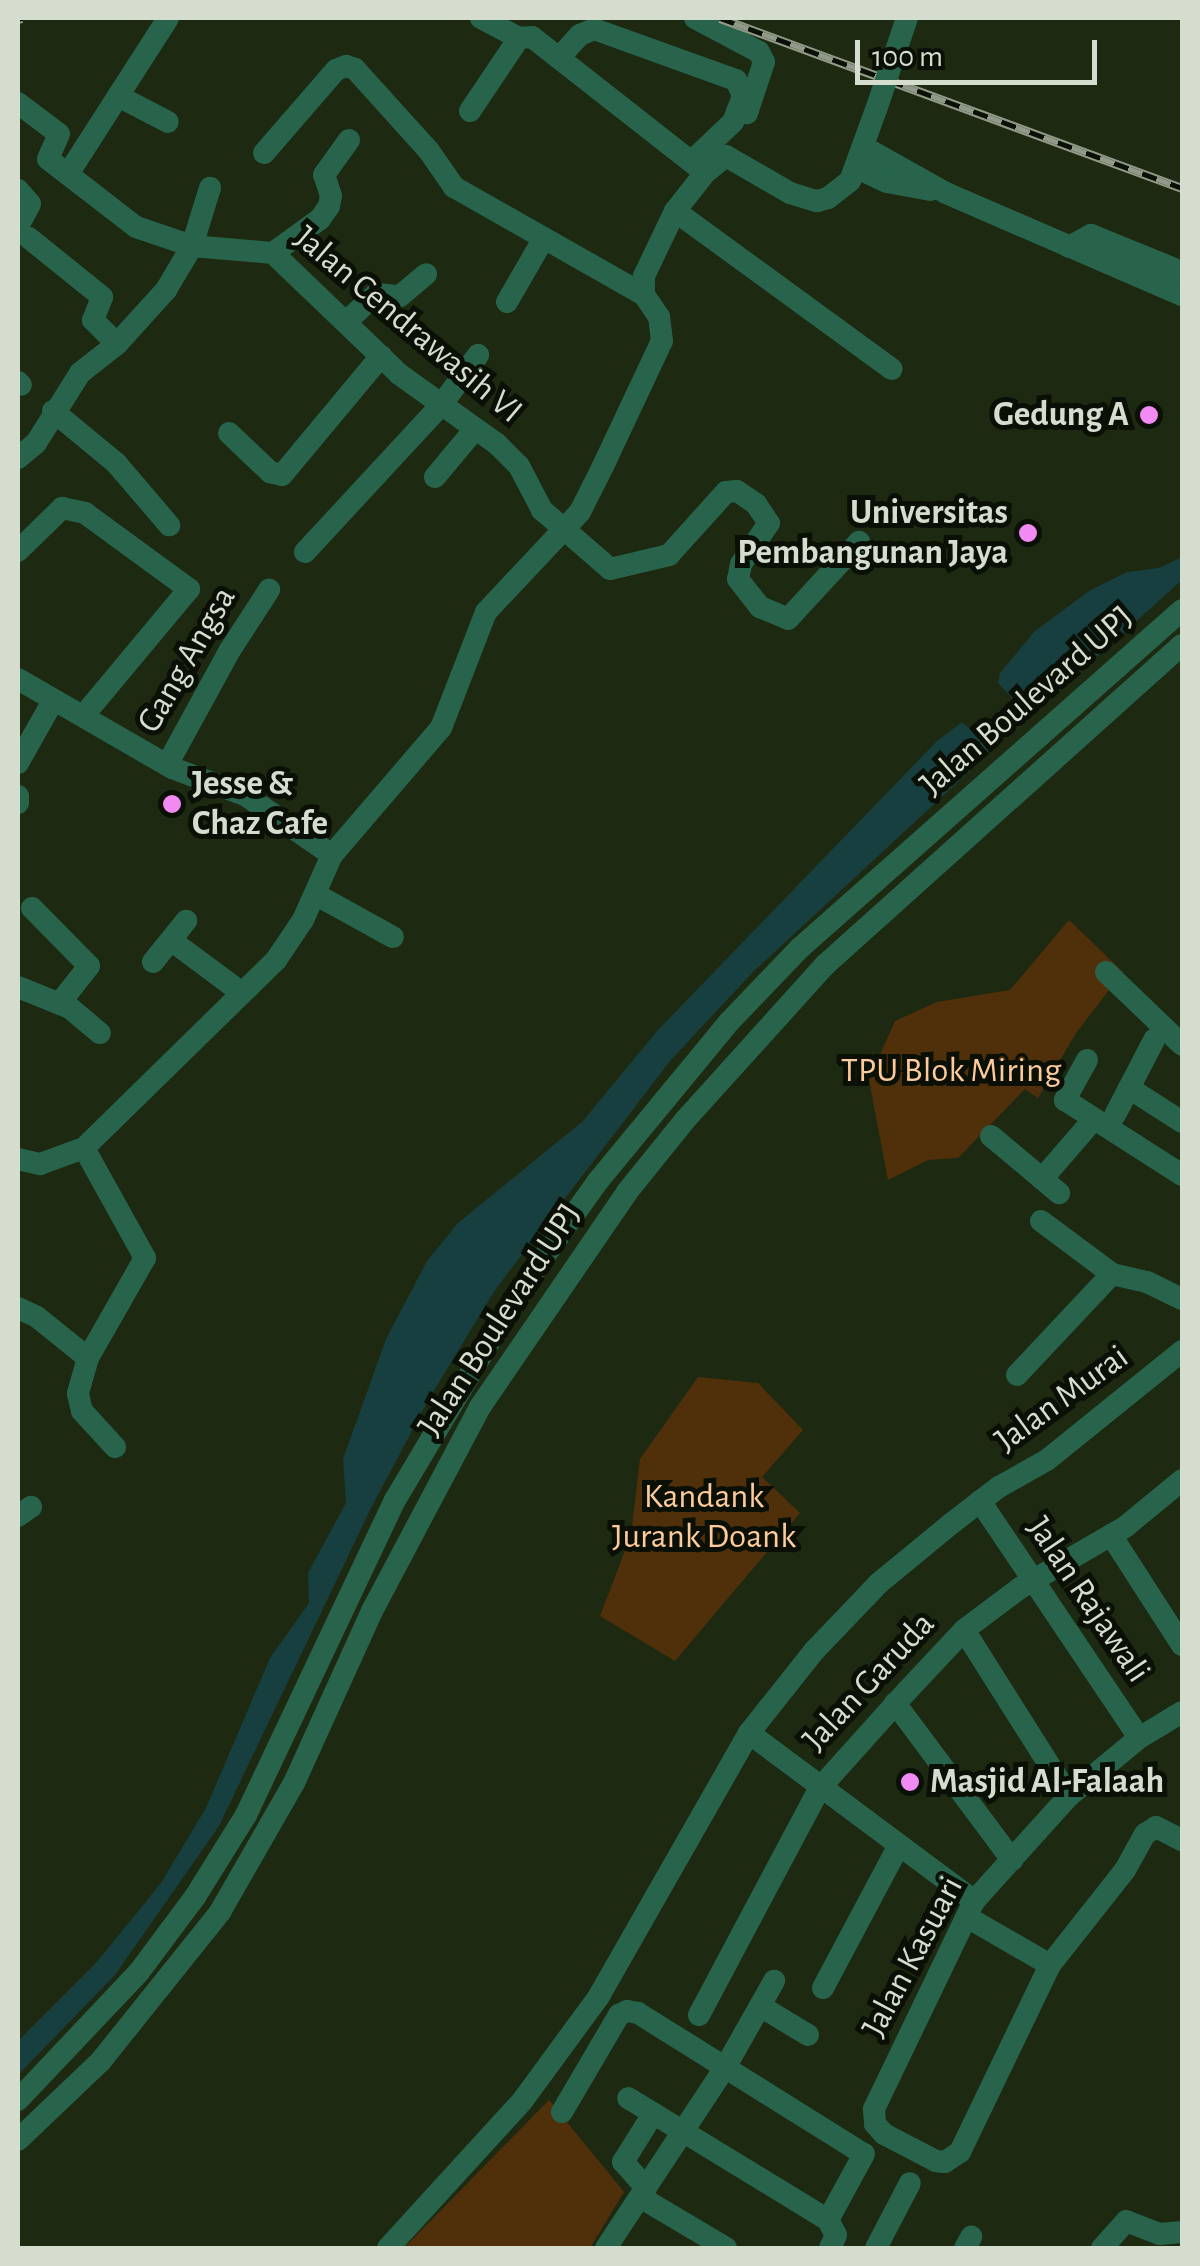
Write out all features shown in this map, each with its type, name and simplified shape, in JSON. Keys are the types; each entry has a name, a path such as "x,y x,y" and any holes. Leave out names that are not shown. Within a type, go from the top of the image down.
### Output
{"street":[{"path":"18,103 57,131 59,140 47,158 68,174 168,18"},
{"path":"481,18 518,38 532,37 699,167"},
{"path":"695,18 747,42 764,62 752,100 726,156 699,167"},
{"path":"726,156 790,193 817,201 841,192 861,158 907,18"},
{"path":"559,58 580,35 594,29 736,80 743,96 733,122 699,167 675,211 644,276 644,295"},
{"path":"470,111 518,38"},
{"path":"18,1159 40,1164 84,1148 276,960 304,920 332,855 450,713 472,642 486,612 580,512 662,341 659,317 644,295 454,187 378,92 346,66 336,70 264,153"},
{"path":"118,96 168,122"},
{"path":"274,253 320,219 329,206 332,196 324,175 349,140"},
{"path":"861,158 887,182 946,194 1182,294"},
{"name":"Jalan Cendrawasih VI","path":"68,174 136,227 192,246 274,253 381,356 519,466 542,510 562,532 610,569 669,555 726,492 737,490 756,504 769,523 741,564 738,579 760,607 781,619 794,616 859,542"},
{"path":"18,458 36,443 52,411 80,374 117,344 166,290 192,246 210,188"},
{"path":"18,190 30,204 23,233 102,297 93,320 117,344"},
{"path":"675,211 892,369"},
{"path":"1068,247 1091,235 1182,272"},
{"path":"507,302 544,238"},
{"path":"346,322 376,294 400,296 426,274"},
{"path":"305,552 442,404 478,355"},
{"path":"230,433 270,472 282,475 381,356"},
{"path":"52,411 116,463 169,525"},
{"path":"435,477 475,429"},
{"path":"18,551 62,508 85,512 189,589 83,716"},
{"name":"Gang Angsa","path":"167,765 230,650 269,590"},
{"name":"Jalan Boulevard UPJ","path":"18,2100 139,1972 195,1897 246,1816 403,1485 483,1350 598,1180 729,1022 800,948 1182,610"},
{"name":"Jalan Boulevard UPJ","path":"18,2140 100,2062 220,1912 302,1768 372,1610 471,1422 627,1192 696,1106 825,966 1182,644"},
{"path":"18,680 167,765 245,795 332,855"},
{"path":"18,763 53,701"},
{"path":"1020,756 1037,776"},
{"path":"314,894 393,938"},
{"path":"32,908 89,966 59,1004"},
{"path":"153,962 179,931 242,992"},
{"path":"1106,972 1182,1044"},
{"path":"18,988 82,1016 100,1033"},
{"path":"992,1136 1051,1186 1129,1088 1154,1040"},
{"path":"1088,1060 1065,1100 1104,1117 1182,1175"},
{"path":"1129,1088 1182,1122"},
{"path":"84,1148 145,1258 88,1358 78,1394 82,1411 115,1447"},
{"path":"1041,1221 1112,1274 1147,1282 1182,1300"},
{"path":"1017,1375 1112,1274"},
{"path":"18,1335 27,1312 88,1358"},
{"name":"Jalan Murai","path":"388,2248 523,2100 598,1996 767,1704 879,1584 980,1501 1061,1450 1182,1351"},
{"name":"Jalan Garuda","path":"698,2015 818,1789 964,1630 1033,1580 1111,1534 1182,1480"},
{"name":"Jalan Rajawali","path":"980,1501 1139,1738"},
{"path":"1111,1534 1173,1606 1182,1645"},
{"path":"964,1630 1069,1796"},
{"path":"895,1704 1012,1860"},
{"name":"Jalan Kasuari","path":"1050,1966 960,2152 945,2162 936,2161 884,2134 876,2124 874,2109 971,1909 1069,1796 1139,1738 1182,1712"},
{"path":"749,1733 898,1847 971,1909 1050,1966 1126,1870 1145,1834 1156,1827 1181,1836"},
{"path":"823,1988 898,1847"},
{"path":"606,2248 726,2066 774,1981"},
{"path":"760,2006 808,2035"},
{"path":"562,2112 619,2014 638,2013 864,2154 828,2220"},
{"path":"628,2098 828,2220 836,2235 830,2248"},
{"path":"653,2114 624,2162 643,2193 726,2248"},
{"path":"876,2248 910,2183"},
{"path":"1102,2248 1126,2221 1160,2234 1182,2232"}],"green space":[{"name":"TPU Blok Miring","path":"1069,920 1123,972 1076,1033 1038,1098 1025,1089 958,1158 928,1160 888,1180 869,1080 895,1021 937,1002 1010,990"},
{"name":"Kandank Jurank Doank","path":"698,1377 758,1383 803,1430 762,1477 800,1513 675,1661 600,1616 631,1535 640,1459"},
{"path":"549,2100 624,2192 590,2248 404,2248"}],"water":[{"path":"1182,557 1182,580 1030,717 998,683 1000,673 1035,631 1089,591 1127,572 1159,568"},
{"path":"962,722 990,747 987,755 753,972 670,1061 495,1290 430,1397 372,1506 219,1826 115,1975 18,2075 18,2041 96,1963 161,1883 206,1808 270,1658 309,1603 308,1573 346,1503 343,1459 386,1339 427,1261 458,1223 583,1121 657,1031 937,741"}],"railway":[{"path":"18,19 22,18"},
{"path":"720,18 1182,188"}],"place":[{"name":"Gedung A","path":"1149,415"},
{"name":"Universitas Pembangunan Jaya","path":"1028,533"},
{"name":"Jesse & Chaz Cafe","path":"172,804"},
{"name":"Masjid Al-Falaah","path":"910,1782"}]}
